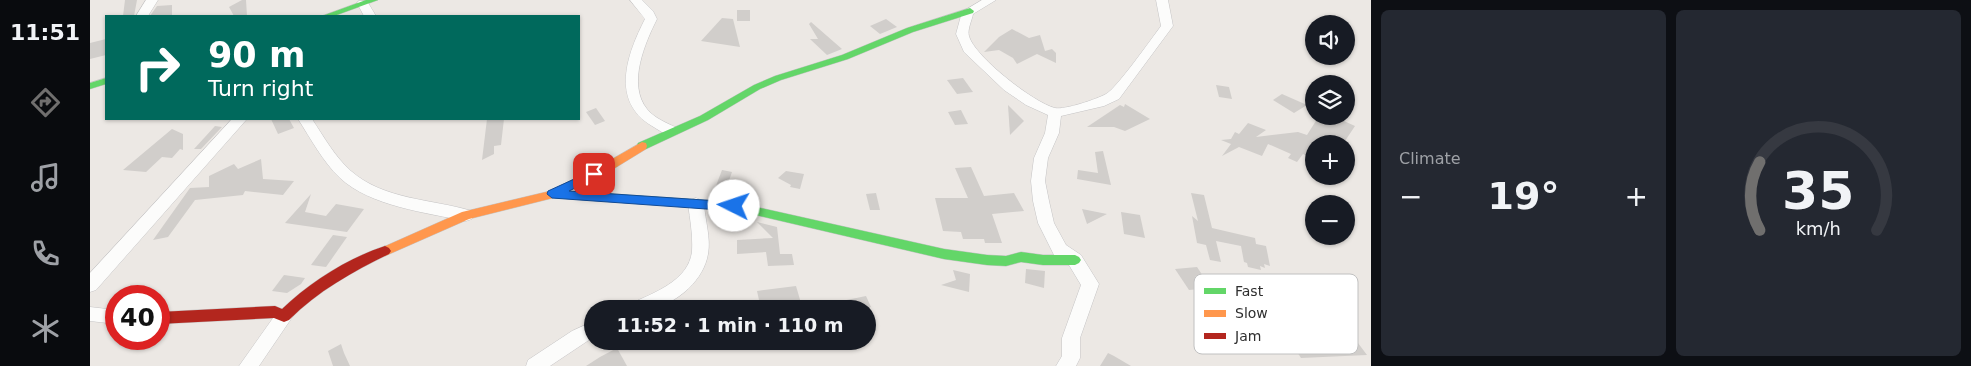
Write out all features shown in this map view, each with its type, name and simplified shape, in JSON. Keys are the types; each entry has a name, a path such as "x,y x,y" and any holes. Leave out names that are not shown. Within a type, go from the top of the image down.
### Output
{"street":[{"path":"143,15 152,0"},
{"path":"636,0 649,12 651,18 641,37 633,73 632,86 635,100 643,112 672,132"},
{"path":"248,366 284,316 299,300 357,263 466,215 552,194 611,165 630,151 704,118 757,87 778,78 845,58 910,30 970,11 990,0"},
{"path":"970,11 962,34 968,49 1009,87 1031,102 1054,113 1099,103 1114,96 1167,26 1162,0"},
{"path":"329,15 368,1 370,15"},
{"path":"90,86 105,81"},
{"path":"1054,113 1052,133 1041,158 1038,181 1041,202 1046,223 1060,250 1075,260 1090,284 1071,338 1071,358 1065,366"},
{"path":"90,285 239,120"},
{"path":"306,120 334,161 352,180 386,196 466,215"},
{"path":"552,194 734,206 944,254 1006,261 1021,257 1043,260 1075,260"},
{"path":"654,300 685,282 695,271 700,252 696,204"},
{"path":"170,317 274,312 284,316"},
{"path":"90,314 105,316"},
{"path":"535,366 584,335"}],"building":[{"path":"125,0 137,0 134,15 123,15"},
{"path":"242,0 246,0 247,15 233,15 229,7"},
{"path":"172,5 172,15 151,15 157,6"},
{"path":"737,10 750,10 750,21 737,21"},
{"path":"722,18 733,19 740,47 701,41"},
{"path":"886,19 897,27 880,34 870,26"},
{"path":"811,22 842,49 827,55 810,39 818,39 809,24"},
{"path":"1012,29 1029,38 1040,35 1045,51 1052,49 1056,53 1056,63 1037,54 1017,64 1013,58 999,50 984,52 999,37"},
{"path":"105,39 105,55 90,59 90,43"},
{"path":"963,78 973,92 957,94 947,80"},
{"path":"1216,85 1229,87 1232,99 1219,97"},
{"path":"1282,94 1305,104 1305,106 1294,113 1273,100"},
{"path":"1125,104 1150,119 1125,131 1114,127 1087,127 1120,105 1124,107"},
{"path":"1008,105 1024,121 1010,135"},
{"path":"596,108 605,121 595,125 586,112"},
{"path":"961,110 968,124 955,125 948,112"},
{"path":"271,120 290,120 294,128 278,134"},
{"path":"487,120 504,120 501,145 494,146 494,154 482,160"},
{"path":"1248,123 1266,130 1256,137 1298,132 1307,135 1305,135 1305,155 1303,154 1297,162 1288,158 1291,154 1268,144 1262,156 1239,147 1222,156 1231,144 1221,140 1231,139 1235,132 1239,134"},
{"path":"1313,125 1355,126 1349,135 1307,135"},
{"path":"215,126 222,127 201,149 194,149"},
{"path":"172,129 183,134 183,150 180,149 172,158 162,157 146,172 123,170"},
{"path":"1103,151 1111,185 1077,179 1078,170 1098,173 1095,152"},
{"path":"261,159 263,179 294,181 283,195 245,191 243,195 195,200 168,237 153,240 190,188 209,187 209,176 234,164 238,169"},
{"path":"971,167 984,196 1014,193 1024,211 992,214 1002,243 985,243 984,239 963,239 961,232 943,231 935,198 968,198 955,168"},
{"path":"722,170 732,172 725,192 714,191"},
{"path":"786,171 804,174 800,189 790,187 791,185 778,178"},
{"path":"876,193 880,210 870,210 866,194"},
{"path":"1191,193 1204,195 1212,228 1255,238 1256,244 1266,246 1270,266 1264,264 1265,268 1260,266 1261,270 1248,267 1247,263 1244,262 1241,246 1216,241 1221,262 1210,260 1206,245 1197,243 1192,216 1198,221"},
{"path":"311,194 305,212 326,216 336,204 364,209 347,232 285,223"},
{"path":"1082,209 1107,214 1087,224"},
{"path":"1121,212 1140,215 1145,238 1124,234"},
{"path":"757,222 777,227 780,254 792,254 794,265 768,266 766,252 737,254 737,240 773,238"},
{"path":"333,235 347,237 326,267 311,265"},
{"path":"1197,267 1202,274 1194,274 1194,290 1189,290 1175,269"},
{"path":"1026,269 1045,271 1044,288 1025,283"},
{"path":"953,270 970,274 969,292 941,285 956,280"},
{"path":"284,275 305,278 301,284 287,293 272,291"},
{"path":"796,286 800,300 759,300 757,291"},
{"path":"866,296 868,300 846,300"},
{"path":"1358,343 1367,355 1301,358 1298,354 1358,354"},
{"path":"341,344 350,366 333,366 328,351"},
{"path":"613,350 618,350 627,366 586,366"},
{"path":"1108,353 1114,356 1131,366 1100,366"}],"traffic: fast":[{"path":"329,15 374,0"},
{"path":"642,146 704,118 757,87 778,78 845,57 910,30 970,11"},
{"path":"90,86 105,81"},
{"path":"555,194 734,206 944,254 987,260 1006,261 1021,257 1043,260 1075,260"}],"traffic: slow":[{"path":"385,251 466,215 553,194 611,165 642,146"}],"traffic: jam":[{"path":"170,317 275,312 284,316 318,287 385,251"}],"route":[{"path":"594,174 552,194 734,206"}]}
